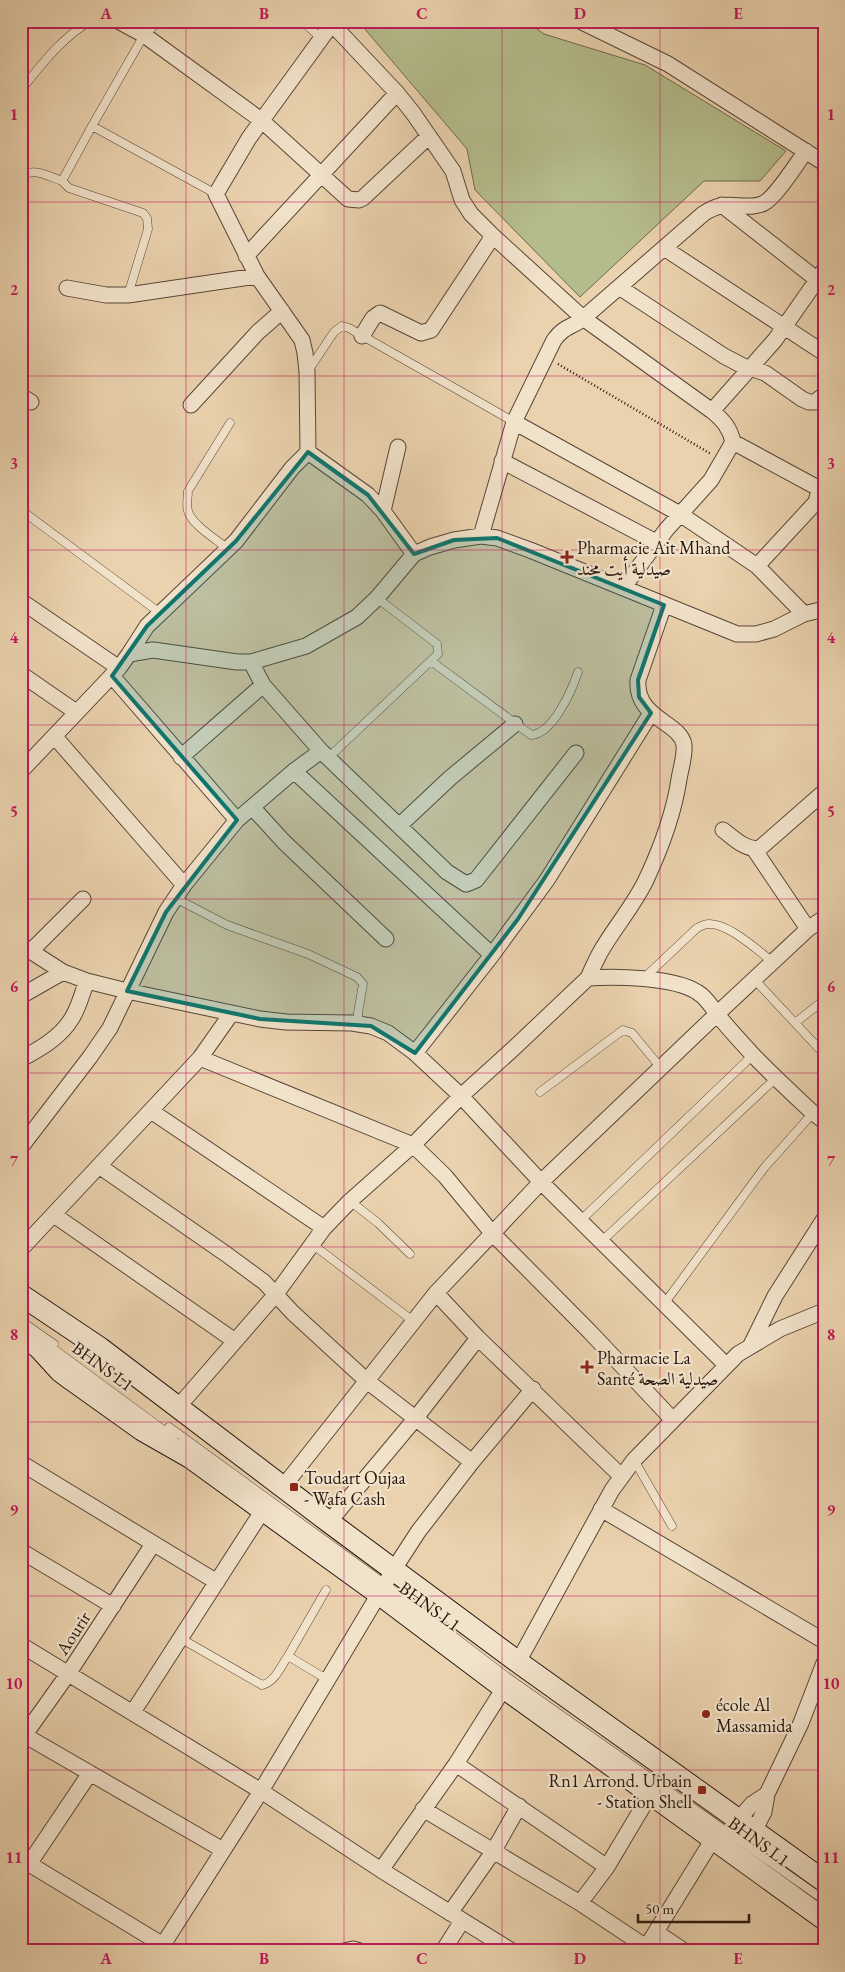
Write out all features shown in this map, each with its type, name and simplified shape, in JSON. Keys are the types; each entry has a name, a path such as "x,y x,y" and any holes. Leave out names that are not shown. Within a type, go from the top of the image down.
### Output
{"street":[{"path":"118,21 144,35 261,120 348,199 359,200 364,198 429,136"},
{"path":"580,21 668,64 824,163"},
{"path":"21,771 116,672 147,626 228,548 292,468 308,452 307,372 302,340 257,276 216,194 230,168 261,120 333,23 397,93 453,171 462,200 471,214 493,236 583,318 712,411 727,426 734,442 818,488 816,502 756,566"},
{"path":"246,256 397,93"},
{"path":"481,536 514,422 554,340 564,328 576,324 703,214 722,205 750,206 764,203 772,196 806,150"},
{"path":"712,411 784,328 821,278 722,205"},
{"path":"362,336 373,318 380,313 421,333 431,330 493,236"},
{"path":"664,248 824,353"},
{"path":"67,288 106,295 128,295 257,276"},
{"path":"619,287 724,356 766,373 809,402 815,402 824,395"},
{"path":"191,405 258,332 282,311"},
{"path":"514,422 680,514 756,566 804,614"},
{"path":"623,588 656,542 711,480 734,442"},
{"path":"383,511 398,446"},
{"path":"308,452 368,495 383,511 414,554"},
{"path":"502,461 656,542"},
{"path":"129,654 153,650 237,662 251,662 306,646 357,617 377,598 414,554 446,542 481,536 497,538 530,550 737,634 756,634 774,629 804,614 824,609"},
{"path":"21,601 116,672 182,758 237,820"},
{"path":"178,1407 276,1294 324,1228 350,1201 413,1145 461,1096 588,978 601,951 645,881 670,817 678,787 684,741 651,713 639,697 638,680 664,605"},
{"path":"251,662 263,685 325,754 447,872 466,884 476,880 576,753"},
{"path":"21,674 76,712"},
{"path":"182,758 263,685"},
{"path":"415,1052 492,955 547,880 651,713"},
{"path":"398,826 450,778 515,724"},
{"path":"55,737 184,885"},
{"path":"21,1146 110,1028 166,912 184,885 237,820 294,771 325,754"},
{"path":"294,771 492,955"},
{"path":"723,830 748,847 760,848 824,792"},
{"path":"252,807 312,869 386,940"},
{"path":"754,849 808,929"},
{"path":"83,900 26,948 63,972 87,981 127,991 231,1014 286,1022 359,1024 371,1026 388,1033 415,1052 461,1096 541,1182 726,1365"},
{"path":"283,1488 436,1293 541,1182 754,979 808,929 824,918"},
{"path":"21,996 63,972"},
{"path":"588,978 643,979 685,986 697,991 706,999 753,1056 819,1117"},
{"path":"21,1059 38,1050 65,1028 73,1017 87,981"},
{"path":"21,1249 200,1058 231,1014"},
{"path":"200,1058 413,1145 445,1176 493,1234 590,1332 673,1420"},
{"path":"151,1111 324,1228"},
{"path":"98,1166 264,1282 293,1313 368,1381 472,1462"},
{"path":"54,1215 235,1341"},
{"path":"752,1345 775,1296 824,1219"},
{"path":"436,1293 478,1338 621,1476"},
{"path":"21,1295 100,1348 330,1522 385,1584 504,1688 824,1919"},
{"path":"518,1662 601,1509 621,1476 634,1460 726,1365 752,1345 780,1329 824,1311"},
{"path":"21,1334 39,1348 60,1371 142,1430 191,1458 263,1510 518,1662 824,1881"},
{"path":"330,1522 415,1419 478,1338"},
{"path":"90,1773 25,1862 161,1948 261,1791 418,1532 472,1462 533,1389"},
{"path":"21,1463 217,1582"},
{"path":"601,1509 824,1641"},
{"path":"133,1712 263,1510"},
{"name":"Aourir","path":"23,1738 68,1674 153,1544"},
{"path":"21,1551 113,1606"},
{"path":"21,1644 261,1791 381,1870 512,1951"},
{"path":"746,1825 764,1812 766,1794 801,1723 824,1663"},
{"path":"381,1870 456,1764 504,1688"},
{"path":"23,1738 90,1773 223,1850"},
{"path":"456,1764 607,1867"},
{"path":"580,1903 607,1867 651,1793"},
{"path":"443,1951 456,1917 518,1806"},
{"path":"424,1809 580,1903 645,1949 713,1840"},
{"path":"656,1932 684,1951"},
{"path":"344,1951 354,1948 360,1951"}],"lane":[{"path":"21,90 40,66 78,28 91,21"},
{"path":"62,181 144,35 159,21"},
{"path":"302,21 322,40"},
{"path":"92,126 216,194"},
{"path":"23,172 36,171 62,181 69,188 143,213 147,218 148,229 128,295"},
{"path":"307,372 338,328 342,326 349,328 432,374 514,422"},
{"path":"228,548 194,522 188,512 187,502 188,491 230,423"},
{"path":"21,510 160,613"},
{"path":"325,754 438,654 437,644 377,598"},
{"path":"431,662 531,735 536,735 542,731 563,707 578,672"},
{"path":"175,898 227,925 308,954 357,977 363,984 358,1013 359,1024"},
{"path":"643,979 697,928 706,924 717,925 732,932 773,962"},
{"path":"754,979 824,1054"},
{"path":"796,1023 824,1000"},
{"path":"540,1092 623,1030 632,1034 661,1068"},
{"path":"581,1220 753,1056"},
{"path":"602,1241 776,1078"},
{"path":"664,1304 764,1168 819,1117"},
{"path":"350,1201 378,1223 410,1254"},
{"path":"312,1244 413,1321"},
{"name":"BHNS L1","path":"21,1320 385,1584 507,1677 824,1900"},
{"name":"BHNS L1","path":"21,1325 385,1584 560,1721 673,1798 824,1907"},
{"path":"634,1460 672,1526"},
{"path":"180,1638 262,1685 272,1679 288,1656 326,1590"},
{"path":"288,1656 328,1680"}],"path":[{"path":"546,356 723,461"}],"highlighted area":[{"path":"308,452 368,495 414,554 454,540 497,538 664,605 638,680 639,697 651,713 518,919 415,1053 371,1026 260,1019 127,991 166,912 237,820 112,676 147,626 236,541"}],"green space":[{"path":"358,21 526,21 544,34 645,65 786,151 760,181 704,181 580,297 475,190 467,149"}],"place":[{"name":"Pharmacie Ait Mhand صيدلية أيت محند","path":"567,557"},
{"name":"Pharmacie La Santé صيدلية الصحة","path":"587,1367"},
{"name":"Toudart Oujaa - Wafa Cash","path":"294,1487"},
{"name":"école Al Massamida","path":"706,1714"},
{"name":"Rn1 Arrond. Urbain - Station Shell","path":"702,1790"}]}
